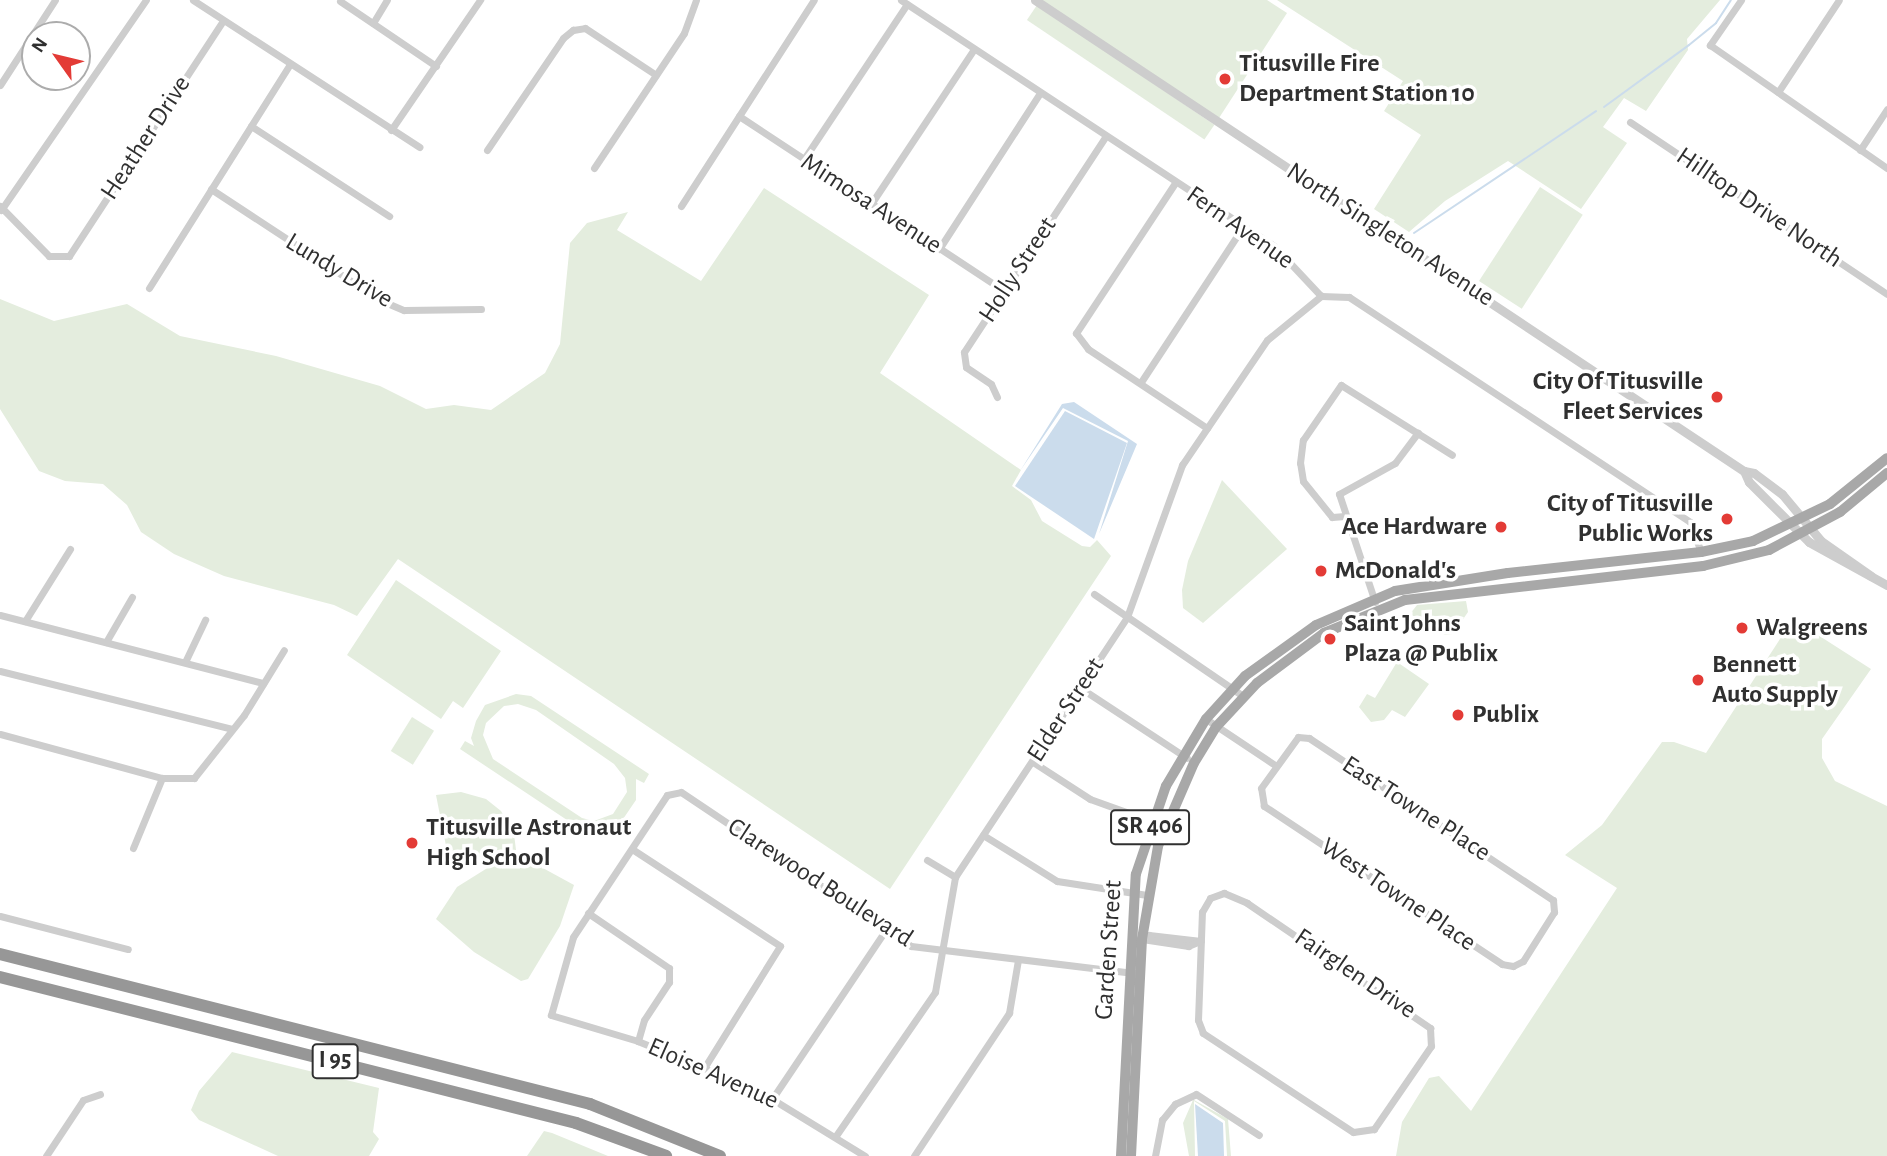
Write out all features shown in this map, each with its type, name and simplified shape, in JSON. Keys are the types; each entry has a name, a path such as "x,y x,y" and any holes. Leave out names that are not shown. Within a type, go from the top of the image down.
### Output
{"highway":[{"name":"I 95","path":"0,954 590,1104 720,1156"},
{"name":"I 95","path":"0,977 550,1116 666,1156"}],"main road":[{"name":"Garden Street","path":"1121,1156 1134,893 1152,822 1183,755 1206,719 1232,689 1274,651 1315,625 1437,582 1701,552 1753,541 1804,519 1841,497 1887,458"},
{"name":"Garden Street","path":"1131,1156 1142,939 1147,895 1164,826 1194,763 1216,727 1243,696 1290,655 1376,604 1738,560 1806,532 1887,473"},
{"path":"1580,579 1612,562"},
{"path":"1548,582 1570,576 1579,565"}],"street":[{"path":"0,85 55,0"},
{"path":"1,208 146,0"},
{"path":"192,0 419,147"},
{"path":"373,23 387,0"},
{"path":"391,130 480,0"},
{"path":"594,168 684,33 696,0"},
{"path":"681,206 814,0"},
{"name":"North Singleton Avenue","path":"1035,0 1782,494 1804,519 1806,532"},
{"path":"1741,0 1710,45 1887,168"},
{"path":"1778,92 1839,0"},
{"path":"340,1 436,66"},
{"path":"804,159 904,2"},
{"name":"Fern Avenue","path":"904,2 1275,247 1321,296"},
{"name":"Heather Drive","path":"1,208 49,256 69,256 223,21"},
{"path":"487,150 563,38 573,30 585,29 656,75"},
{"path":"871,204 974,49"},
{"path":"149,288 290,64"},
{"path":"939,249 1040,93"},
{"path":"1860,150 1887,109"},
{"name":"Mimosa Avenue","path":"739,116 1004,291"},
{"name":"Hilltop Drive North","path":"1630,122 1887,294"},
{"path":"251,126 389,216"},
{"name":"Holly Street","path":"997,397 991,384 966,368 964,352 1105,137"},
{"path":"1175,183 1076,332 1088,349 1206,428"},
{"name":"Lundy Drive","path":"211,189 380,300 404,310 481,309"},
{"path":"1140,383 1243,227"},
{"path":"1321,296 1349,297 1690,522 1701,552"},
{"name":"Elder Street","path":"835,1137 935,992 954,877 1128,617 1182,465 1267,340 1321,296"},
{"path":"1345,516 1332,517 1303,481 1300,463 1303,440 1337,388 1347,386 1452,455"},
{"path":"1376,604 1339,495 1395,463 1418,433"},
{"name":"North Singleton Avenue","path":"1744,471 1749,482 1791,525 1806,532"},
{"path":"1806,532 1829,556 1887,585"},
{"path":"25,621 70,549"},
{"path":"1094,594 1243,696"},
{"path":"106,642 132,597"},
{"path":"0,615 263,684"},
{"path":"185,662 205,620"},
{"path":"0,734 162,778 194,778 232,729 284,650"},
{"path":"0,671 232,729"},
{"path":"1079,687 1194,763"},
{"path":"1206,719 1275,765"},
{"name":"East Towne Place","path":"1275,765 1293,739 1309,738 1546,895 1553,901 1555,912"},
{"path":"1032,762 1090,799 1164,826"},
{"name":"West Towne Place","path":"1275,765 1259,793 1264,806 1502,964 1513,967 1523,961 1555,912"},
{"path":"133,848 162,778"},
{"name":"Clarewood Boulevard","path":"632,849 674,792 911,946 1141,974"},
{"path":"983,835 1057,881 1147,895"},
{"path":"638,1041 644,1020 669,982 669,968 588,913 632,849 780,946 704,1068"},
{"path":"927,860 954,877"},
{"name":"Fairglen Drive","path":"1217,894 1231,894 1424,1020 1432,1037 1430,1046 1377,1127 1353,1132 1203,1033 1198,1020 1201,941 1205,905 1217,894"},
{"name":"Eloise Avenue","path":"588,913 573,937 551,1015 638,1041 704,1068 772,1099 864,1156"},
{"path":"0,916 128,949"},
{"path":"772,1099 886,931"},
{"path":"1130,938 1142,939 1150,934 1201,941"},
{"path":"915,1156 1009,1013 1018,960"},
{"path":"46,1156 83,1100 100,1094"},
{"path":"1155,1156 1162,1120 1175,1104 1196,1094 1259,1135"}],"green space":[{"path":"1041,0 1267,0 1287,13 1219,118"},
{"path":"1277,0 1720,0 1687,39 1688,50 1646,111 1624,98 1603,127 1627,143 1581,209 1508,161 1445,201 1409,232 1374,209 1421,135 1384,111 1403,81"},
{"path":"1037,5 1214,125 1204,140 1027,20"},
{"path":"1540,187 1583,215 1522,309 1479,281"},
{"path":"764,188 929,295 880,373 1021,470 1012,486 1031,500 1042,521 1082,546 1090,547 1097,540 1111,556 890,889 398,559 357,616 334,605 224,576 174,554 141,532 127,505 103,484 65,481 39,471 0,409 0,299 54,321 127,304 180,336 276,356 380,386 426,409 454,405 491,410 545,373 560,344 570,243 587,223 628,212 617,230 701,281"},
{"path":"1222,480 1287,549 1203,623 1183,608 1182,590 1188,561"},
{"path":"396,580 501,651 463,708 453,701 441,719 347,655"},
{"path":"1466,601 1468,612 1453,634 1445,635 1410,614 1417,605"},
{"path":"1793,619 1871,669 1822,739 1822,758 1835,781 1887,806 1887,1156 1396,1156 1402,1122 1429,1078 1439,1076 1471,1111 1617,888 1565,855 1602,825 1662,742 1674,742 1706,753"},
{"path":"1397,662 1429,684 1405,717 1392,710 1384,720 1371,722 1359,707 1367,694 1375,698"},
{"path":"516,694 531,696 649,774 644,783 636,779 636,800 621,822 595,832 579,828 460,749 465,741 474,746 471,738 485,705","holes":["518,704 536,710 614,764 625,778 627,792 613,814 594,821 582,818 493,759 483,735 486,723 504,706"]},
{"path":"412,717 434,731 413,765 391,751"},
{"path":"461,792 486,799 501,811 514,834 516,850 455,862 448,856 436,795"},
{"path":"497,862 541,867 574,885 560,926 528,979 521,981 474,952 436,919 457,887"},
{"path":"232,1052 379,1088 373,1132 379,1139 369,1156 278,1156 199,1120 191,1110 199,1091"},
{"path":"1193,1100 1228,1119 1231,1156 1227,1156 1225,1121 1194,1101 1195,1156 1189,1156 1183,1123"},
{"path":"544,1131 552,1133 608,1156 527,1156"}],"water":[{"path":"1074,402 1137,444 1099,534 1128,441 1063,408 1020,471 1062,404"},
{"path":"1065,411 1127,443 1094,539 1015,486"},
{"path":"1195,1104 1223,1123 1224,1156 1198,1156"}],"waterway":[{"path":"1604,107 1716,23 1731,0"},
{"path":"1414,233 1596,111"}],"place":[{"name":"Titusville Fire Department Station 10","path":"1225,79"},
{"name":"City Of Titusville Fleet Services","path":"1717,397"},
{"name":"City of Titusville Public Works","path":"1727,519"},
{"name":"Ace Hardware","path":"1501,527"},
{"name":"McDonald's","path":"1321,571"},
{"name":"Walgreens","path":"1742,628"},
{"name":"Saint Johns Plaza @ Publix","path":"1330,639"},
{"name":"Bennett Auto Supply","path":"1698,680"},
{"name":"Publix","path":"1458,715"},
{"name":"Titusville Astronaut High School","path":"412,843"}]}
